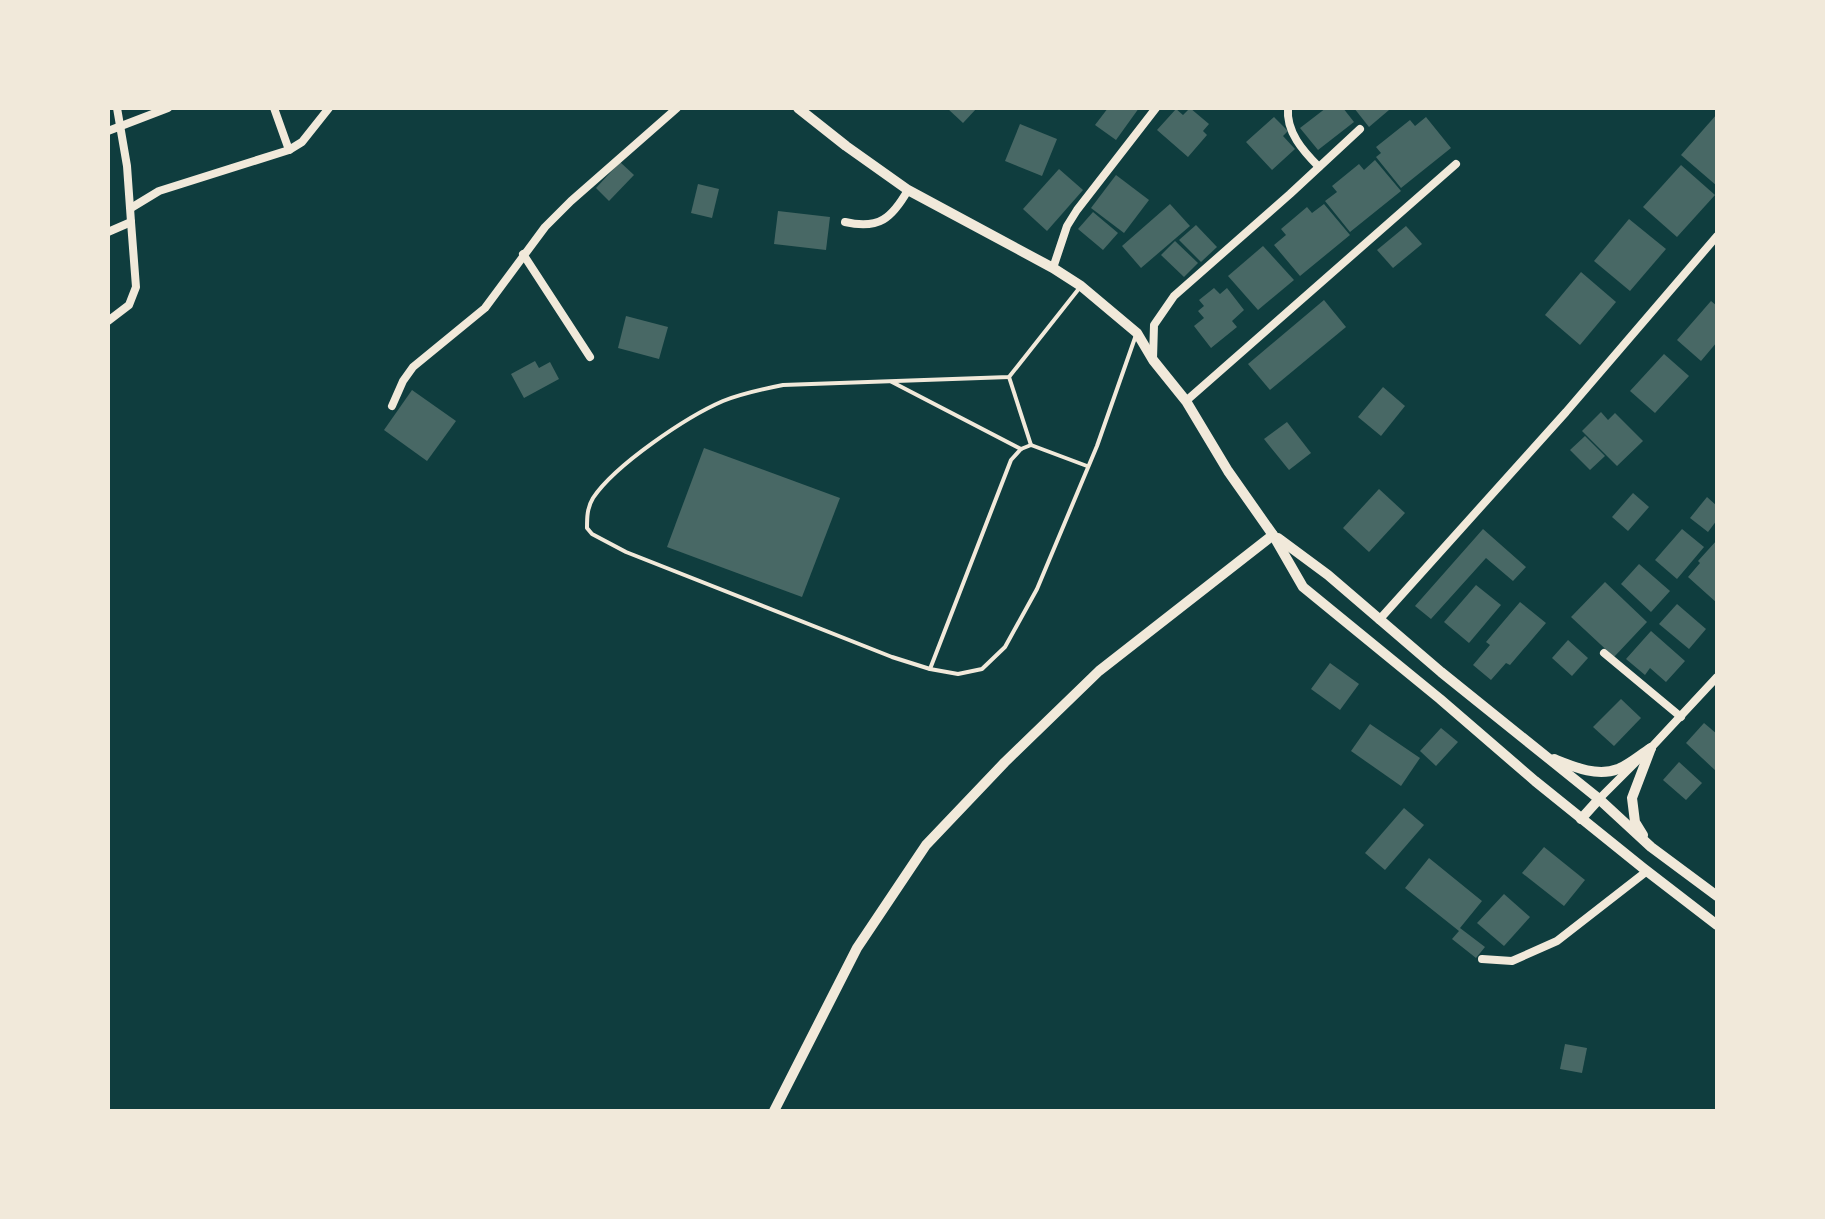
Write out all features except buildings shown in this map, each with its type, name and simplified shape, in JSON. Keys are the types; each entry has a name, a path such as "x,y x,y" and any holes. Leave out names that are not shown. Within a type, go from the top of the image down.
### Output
{"street":[{"path":"108,321 129,305 136,287 128,175 117,108"},
{"path":"108,131 168,108"},
{"path":"274,108 289,150"},
{"path":"131,208 159,191 289,150 302,142 329,108"},
{"path":"392,406 413,367 485,308 545,227 677,108"},
{"path":"798,108 908,190 1081,286 1137,333 1153,360 1186,401 1303,587 1581,819 1717,925"},
{"path":"1053,268 1067,226 1077,210 1156,108"},
{"path":"1288,108 1287,121 1291,132 1319,167"},
{"path":"1153,360 1154,325 1174,296 1360,129"},
{"path":"1186,401 1456,164"},
{"path":"845,222 861,226 876,223 896,211 908,190"},
{"path":"108,232 131,222"},
{"path":"1379,620 1566,412 1717,236"},
{"path":"523,254 590,357"},
{"path":"1273,535 1328,575 1599,799 1651,847 1717,896"},
{"path":"774,1111 857,948 926,845 1005,762 1099,671 1273,535"},
{"path":"1604,653 1681,717"},
{"path":"1581,819 1717,677"},
{"path":"1545,756 1586,771 1607,771 1618,769 1651,748"},
{"path":"1651,748 1632,798 1635,822 1651,847"},
{"path":"1482,959 1512,961 1557,941 1647,871"}],"lane":[{"path":"1081,286 1009,377 783,385 721,402 672,429 604,485 592,499 587,528 592,534 626,552 892,657 958,674 982,669 1005,647 1037,589 1097,446 1137,333"},
{"path":"1009,377 1031,445"},
{"path":"891,382 1021,449"},
{"path":"930,669 1011,460 1021,449 1031,445 1087,466"}]}
